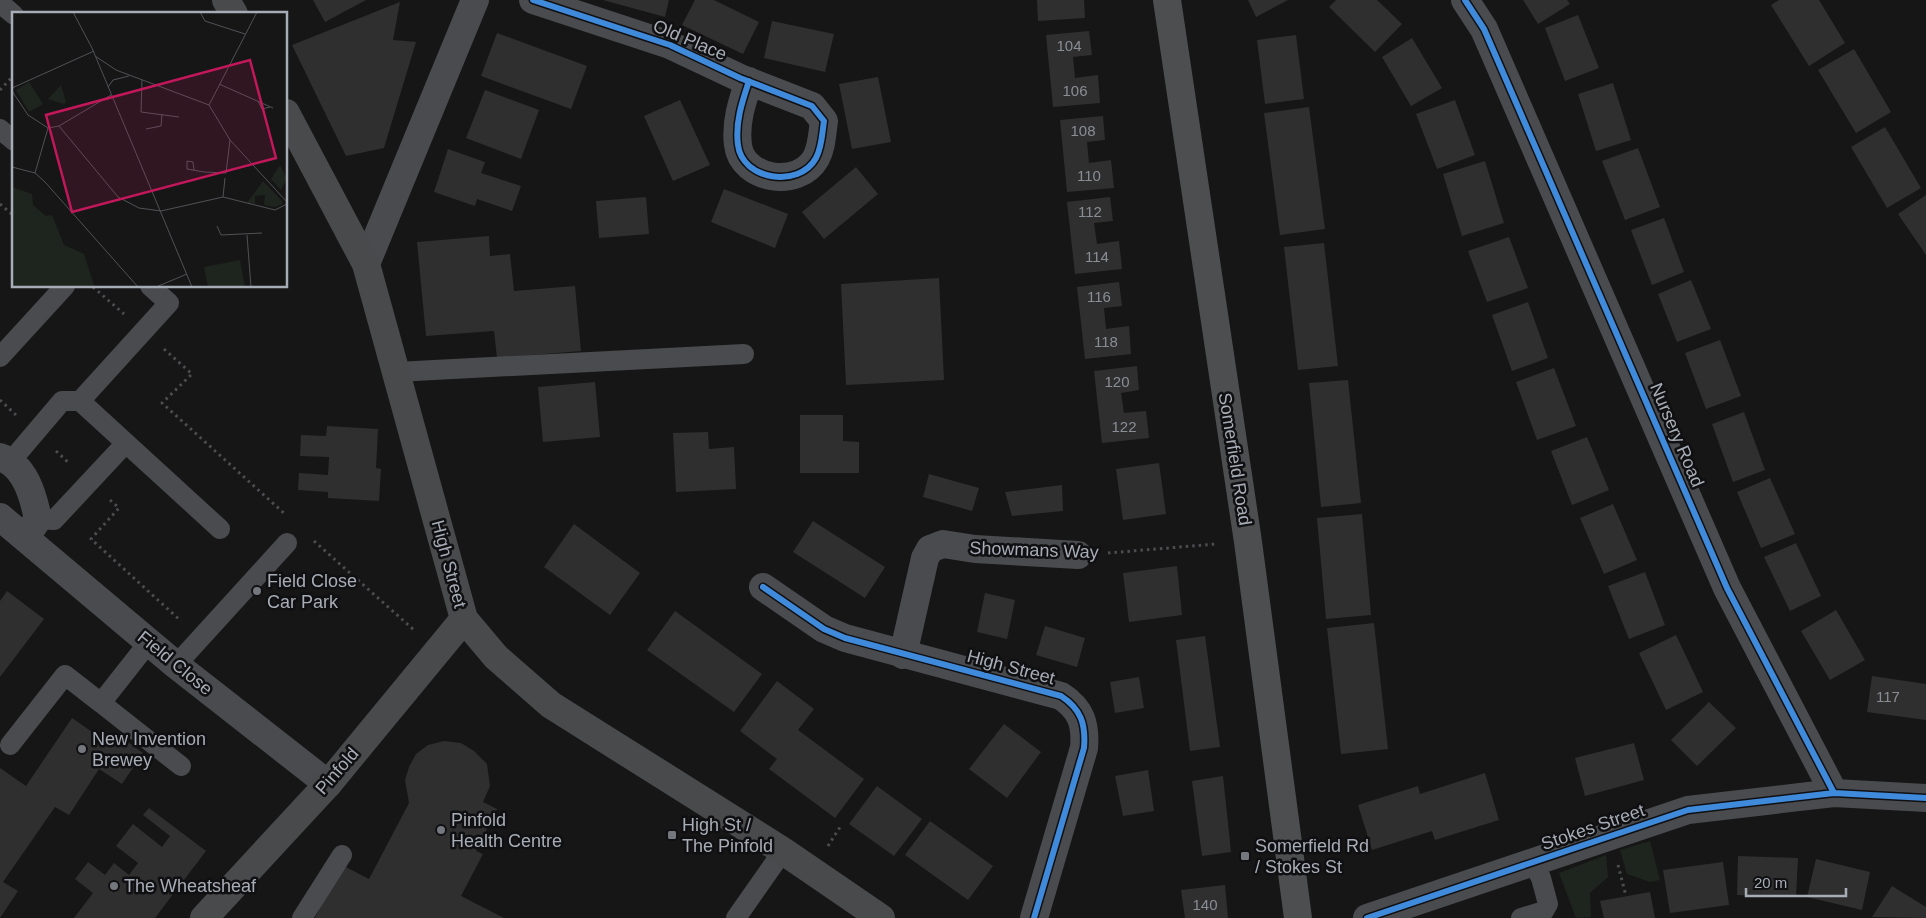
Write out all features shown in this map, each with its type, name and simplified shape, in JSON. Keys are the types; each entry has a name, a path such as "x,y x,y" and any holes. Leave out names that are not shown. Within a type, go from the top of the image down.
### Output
{"highway":[{"name":"Somerfield Road","path":"1167,0 1248,542 1298,918"}],"main road":[{"path":"226,0 233,12"},
{"name":"High Street","path":"288,117 366,264 464,619 496,657 551,705 783,851 881,918"},
{"name":"Pinfold","path":"204,918 328,784 464,619"}],"street":[{"path":"366,264 475,0"},
{"name":"Old Place","path":"533,0 670,45 749,81"},
{"name":"Nursery Road","path":"1465,0 1484,29 1728,588 1834,793"},
{"path":"6,459 31,490 31,528"},
{"name":"Field Close","path":"0,517 31,528 176,666 328,784"},
{"name":"Showmans Way","path":"903,655 925,558 930,549 935,546 942,544 975,549 1078,555"},
{"name":"High Street","path":"763,586 824,629 845,638 1061,696 1074,704 1081,715 1086,729 1084,748 1034,918"},
{"path":"1834,793 1926,798"},
{"name":"Stokes Street","path":"1367,918 1688,810 1834,793"}],"lane":[{"path":"0,3 12,13"},
{"path":"0,129 12,139"},
{"path":"0,357 63,288"},
{"path":"80,401 169,303 152,288"},
{"path":"396,372 744,354"},
{"path":"6,459 35,432 62,401 80,401 220,529"},
{"path":"31,528 54,520 125,444"},
{"path":"176,666 287,543"},
{"path":"100,704 149,642"},
{"path":"10,745 65,676 181,766"},
{"path":"736,918 783,851"},
{"path":"302,918 342,855"},
{"path":"1521,918 1544,911 1548,904 1541,878 1533,863"}],"path":[{"path":"0,90 12,77"},
{"path":"0,204 12,214"},
{"path":"94,288 192,374 162,403 292,521"},
{"path":"0,400 119,508 91,539 200,639"},
{"path":"306,534 437,651"},
{"path":"1617,860 1626,896"}],"shaded area":[{"path":"1650,841 1660,880 1650,882 1627,874 1620,850"},
{"path":"1606,855 1608,877 1590,893 1591,917 1576,918 1559,873"}],"building":[{"path":"313,0 366,0 325,22"},
{"path":"603,0 669,0 665,17"},
{"path":"695,0 714,0 759,22 743,54 682,25"},
{"path":"1037,0 1084,0 1085,18 1038,21"},
{"path":"1248,0 1288,0 1256,17"},
{"path":"1336,0 1377,0 1402,24 1375,52 1329,7"},
{"path":"1523,0 1567,0 1570,4 1538,24"},
{"path":"1779,0 1819,0 1845,43 1809,66 1771,5"},
{"path":"400,2 393,40 416,42 384,148 346,156 292,45"},
{"path":"1578,15 1599,68 1565,81 1545,28"},
{"path":"772,21 834,34 825,72 764,58"},
{"path":"1089,31 1092,55 1073,57 1075,78 1098,75 1100,103 1053,107 1046,35"},
{"path":"497,33 587,66 571,109 481,76"},
{"path":"1296,35 1304,99 1265,104 1257,40"},
{"path":"1412,38 1442,88 1411,106 1382,57"},
{"path":"1854,49 1891,112 1856,133 1818,70"},
{"path":"878,77 891,142 852,149 839,84"},
{"path":"1613,83 1631,140 1596,151 1578,94"},
{"path":"485,90 539,110 521,159 466,138"},
{"path":"680,100 710,165 673,181 644,116"},
{"path":"1455,100 1475,155 1437,169 1416,114"},
{"path":"1309,107 1325,229 1280,235 1264,113"},
{"path":"1103,116 1105,140 1087,142 1089,163 1111,160 1114,188 1067,192 1060,120"},
{"path":"1885,127 1921,188 1887,208 1851,147"},
{"path":"1638,148 1660,207 1625,220 1602,161"},
{"path":"448,149 485,162 481,173 521,186 512,211 477,199 475,206 434,192"},
{"path":"1485,161 1504,223 1462,236 1443,174"},
{"path":"856,167 878,194 824,239 802,212"},
{"path":"724,189 788,214 775,248 711,222"},
{"path":"1926,195 1926,255 1898,214"},
{"path":"646,197 649,234 599,238 596,201"},
{"path":"1110,197 1113,221 1094,223 1097,244 1119,241 1122,269 1075,274 1067,202"},
{"path":"1664,218 1684,272 1652,285 1631,230"},
{"path":"489,236 490,256 510,254 514,291 575,286 581,351 497,358 494,331 426,336 417,242"},
{"path":"1509,237 1528,288 1487,302 1468,251"},
{"path":"1324,243 1338,366 1298,370 1284,247"},
{"path":"939,278 944,380 846,385 841,284"},
{"path":"1691,280 1711,329 1677,342 1658,294"},
{"path":"1119,282 1122,306 1104,308 1106,329 1129,326 1131,354 1085,359 1077,287"},
{"path":"1528,302 1548,358 1512,371 1492,315"},
{"path":"1720,340 1741,396 1706,409 1685,353"},
{"path":"1137,366 1139,390 1121,393 1124,413 1146,411 1149,438 1102,443 1094,371"},
{"path":"1554,368 1576,426 1537,440 1516,382"},
{"path":"1348,380 1361,503 1321,507 1309,383"},
{"path":"595,382 600,437 543,442 538,387"},
{"path":"1744,412 1765,470 1733,482 1712,424"},
{"path":"800,415 843,415 843,441 859,442 859,473 800,473"},
{"path":"327,426 378,429 376,468 381,469 379,501 328,498 328,492 298,490 299,473 328,475 329,457 300,456 301,435 326,436"},
{"path":"708,432 709,449 734,447 736,489 676,492 673,433"},
{"path":"1587,437 1609,490 1572,505 1551,451"},
{"path":"1159,463 1166,514 1123,520 1116,469"},
{"path":"929,474 979,488 972,511 923,497"},
{"path":"1770,478 1795,534 1761,548 1737,492"},
{"path":"1062,485 1063,511 1012,516 1005,492"},
{"path":"1613,504 1637,560 1604,574 1580,518"},
{"path":"1362,514 1371,615 1326,619 1317,518"},
{"path":"813,521 885,567 865,598 793,552"},
{"path":"574,524 640,573 610,615 544,567"},
{"path":"1796,543 1821,596 1790,611 1764,557"},
{"path":"1177,566 1182,615 1129,622 1123,573"},
{"path":"1645,572 1665,625 1629,639 1608,586"},
{"path":"7,591 44,619 0,677 0,601"},
{"path":"985,593 1015,600 1007,639 977,632"},
{"path":"1836,610 1865,660 1830,680 1801,631"},
{"path":"675,611 762,674 734,712 647,650"},
{"path":"1374,623 1388,749 1341,754 1327,628"},
{"path":"1045,626 1085,638 1077,667 1036,655"},
{"path":"1676,635 1703,692 1666,710 1639,653"},
{"path":"1205,636 1220,747 1190,751 1176,640"},
{"path":"1872,676 1926,684 1926,720 1867,712"},
{"path":"1139,677 1144,708 1115,713 1110,682"},
{"path":"777,681 814,709 798,730 864,779 835,818 769,769 777,759 740,731"},
{"path":"1709,702 1736,728 1697,766 1671,740"},
{"path":"72,718 114,747 121,737 143,753 122,784 99,769 69,815 55,807 3,882 18,891 0,918 0,768 26,786"},
{"path":"1004,724 1041,752 1007,798 969,769"},
{"name":"Pinfold Health Centre","path":"444,741 461,743 474,751 487,764 490,786 483,802 497,809 476,851 483,854 461,896 504,918 315,918 340,864 369,879 409,803 405,780 416,754 428,745"},
{"path":"1634,743 1644,780 1585,796 1575,758"},
{"path":"1148,770 1154,811 1123,816 1115,776"},
{"path":"1485,773 1499,820 1435,840 1432,831 1372,850 1358,805 1418,786 1420,794"},
{"path":"1223,776 1231,852 1202,856 1192,781"},
{"path":"877,786 922,819 894,856 849,824"},
{"path":"149,808 206,851 155,918 74,918 93,893 75,879 88,862 105,875 114,863 129,875 138,863 116,846 133,824 162,847 170,836 143,815"},
{"path":"930,821 993,866 968,900 905,855"},
{"path":"1738,856 1798,858 1796,897 1737,895"},
{"path":"1816,859 1870,872 1862,910 1807,897"},
{"path":"1723,862 1729,905 1670,913 1663,870"},
{"path":"1225,885 1228,918 1185,918 1181,890"},
{"path":"1892,886 1926,907 1926,918 1872,917"},
{"path":"1650,892 1655,918 1604,918 1600,901"}],"cycle path":[{"path":"533,0 670,45 740,78 812,106 824,121 820,149 808,168 797,174 785,177 772,176 760,173 749,166 742,157 738,145 737,129 738,121 746,89 749,81"},
{"path":"1465,0 1484,29 1727,588 1834,793 1926,798"},
{"path":"763,587 824,629 845,638 1061,696 1078,712 1083,724 1084,748 1034,918"},
{"path":"1367,918 1688,810 1834,793"}],"place":[{"name":"Field Close Car Park","path":"257,591"},
{"name":"New Invention Brewey","path":"82,749"},
{"name":"Pinfold Health Centre","path":"441,830"},
{"name":"High St / The Pinfold","path":"672,835"},
{"name":"Somerfield Rd / Stokes St","path":"1245,856"},
{"name":"The Wheatsheaf","path":"114,886"}]}
